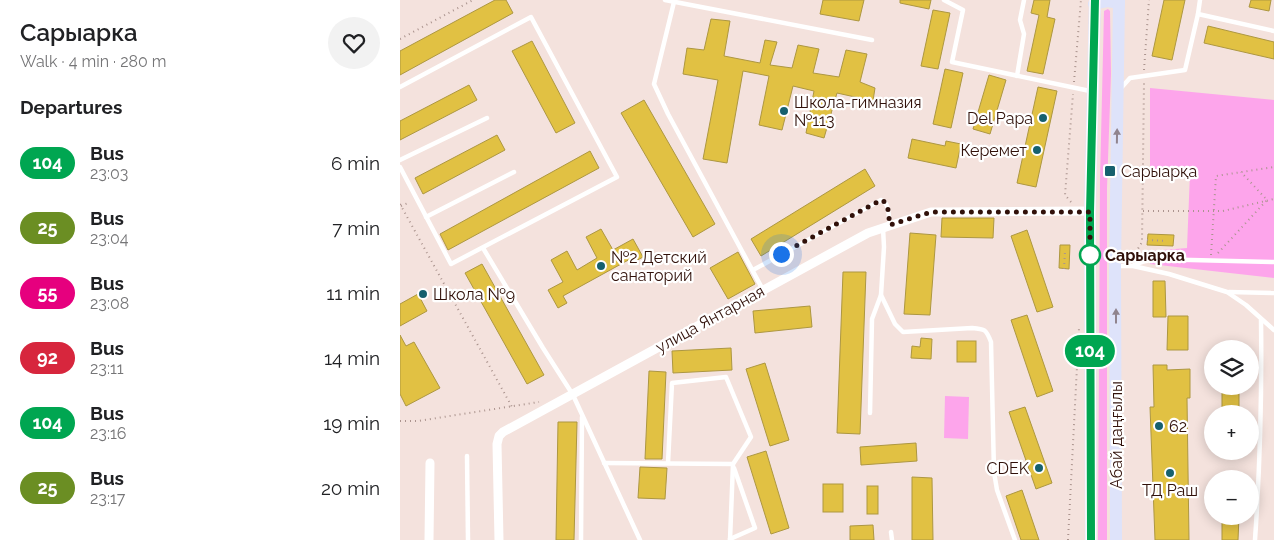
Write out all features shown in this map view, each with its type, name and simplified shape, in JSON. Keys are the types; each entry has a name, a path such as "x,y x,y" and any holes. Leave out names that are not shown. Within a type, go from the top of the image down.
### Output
{"main road":[{"path":"1094,2 1119,2"},
{"name":"Абай даңғылы","path":"1091,540 1085,212 1092,92 1094,2"},
{"name":"Абай даңғылы","path":"1116,540 1115,266 1119,2"}],"street":[{"name":"улица Янтарная","path":"500,540 497,444 499,436 868,232 931,212 1085,212"},
{"path":"429,540 430,462"}],"lane":[{"path":"666,0 872,40"},
{"path":"944,0 963,10 952,62 1092,92"},
{"path":"1017,76 1024,34 1020,20 1024,0"},
{"path":"1117,94 1130,78 1185,70 1200,0"},
{"path":"674,2 654,84 668,114 763,290"},
{"path":"1198,14 1274,31"},
{"path":"400,86 531,18 617,177 451,264 401,170"},
{"path":"400,160 487,118"},
{"path":"426,217 514,172"},
{"path":"753,270 881,200 884,201 887,205 882,295 872,319 870,413"},
{"path":"483,248 542,348 573,395 640,540"},
{"path":"1133,266 1151,259 1274,262"},
{"path":"1115,266 1133,266 1169,274 1228,292 1274,292"},
{"path":"1228,292 1274,330"},
{"path":"882,295 895,324 904,332 972,328 983,329 988,333 991,342 994,472 997,490 1015,540"},
{"path":"1255,540 1261,430 1261,320"},
{"path":"668,463 672,382 726,377 751,437 733,464 730,540 755,528 733,464"},
{"path":"581,540 582,416"},
{"path":"467,456 468,540"},
{"path":"604,463 733,464"},
{"path":"891,532 892,540"}],"path":[{"path":"400,39 472,0"},
{"path":"1081,0 1065,195 1085,212"},
{"path":"1133,256 1142,242 1144,75 1149,0"},
{"path":"1211,260 1216,176 1274,167"},
{"path":"1241,172 1267,200"},
{"path":"416,199 400,206 512,407"},
{"path":"1143,211 1223,211 1274,199"},
{"path":"1211,260 1267,200"},
{"path":"1148,240 1166,241"},
{"path":"1064,269 1065,251"},
{"path":"1068,540 1079,329"},
{"path":"400,422 512,407 547,400"}],"shaded area":[{"path":"1108,9 1110,11 1111,74 1107,188 1107,540 1098,540 1100,180 1104,11"},
{"path":"1150,88 1274,100 1274,278 1150,264 1151,251 1187,248 1190,173 1150,169"},
{"path":"945,396 969,397 968,439 944,438"}],"building":[{"path":"495,0 506,0 513,13 400,75 400,51"},
{"path":"823,0 864,0 859,21 820,14"},
{"path":"900,0 931,0 929,9 900,3"},
{"path":"1034,0 1050,0 1047,17 1055,19 1043,74 1027,71 1039,15 1031,13"},
{"path":"1164,0 1185,0 1172,60 1152,56"},
{"path":"1251,0 1271,0 1269,11 1249,7"},
{"path":"933,10 950,13 938,69 921,66"},
{"path":"711,19 730,21 724,56 760,63 765,40 777,42 770,65 792,68 798,45 819,49 813,73 839,77 846,50 867,54 860,82 875,88 873,101 837,93 824,138 806,133 814,91 793,86 782,130 759,125 769,76 743,71 727,163 703,159 718,80 683,74 687,48 704,50"},
{"path":"1208,26 1274,42 1274,59 1204,43"},
{"path":"532,41 575,123 556,133 512,51"},
{"path":"945,69 963,73 951,128 933,124"},
{"path":"989,75 1006,80 990,134 973,129"},
{"path":"469,85 477,100 400,140 400,121"},
{"path":"1038,87 1057,91 1036,187 1017,183"},
{"path":"644,100 715,224 693,237 621,113"},
{"path":"497,135 505,150 423,194 415,178"},
{"path":"912,139 945,146 946,141 961,144 956,168 908,158"},
{"path":"590,151 599,168 448,250 440,234"},
{"path":"865,169 875,186 761,256 751,239"},
{"path":"942,218 994,218 993,238 941,237"},
{"name":"№2 Детский санаторий","path":"601,229 613,250 633,239 643,257 634,262 632,258 563,296 567,303 558,308 548,290 563,282 551,260 567,251 577,270 597,258 586,237"},
{"path":"1027,230 1053,307 1037,312 1011,236"},
{"path":"910,233 936,235 930,315 904,314"},
{"path":"1148,234 1174,235 1173,246 1147,245"},
{"path":"1060,245 1070,245 1069,269 1059,268"},
{"path":"738,252 755,284 728,299 710,268"},
{"path":"482,264 544,375 527,384 465,273"},
{"path":"843,272 866,272 860,434 837,433"},
{"path":"1153,281 1165,281 1166,317 1153,317"},
{"path":"418,294 427,311 400,326 400,304"},
{"path":"810,306 812,327 755,333 753,311"},
{"path":"1027,315 1053,391 1037,397 1011,320"},
{"path":"1168,316 1188,316 1188,350 1167,350"},
{"path":"400,335 406,346 414,342 440,388 406,406 400,394"},
{"path":"921,338 932,339 931,359 911,358 912,346 920,347"},
{"path":"957,341 976,341 976,362 957,362"},
{"path":"731,348 732,370 673,373 672,351"},
{"path":"765,363 789,440 770,446 746,369"},
{"name":"ТД Раш","path":"1153,365 1167,365 1167,370 1190,369 1190,398 1187,398 1189,540 1155,540 1150,407 1154,407"},
{"path":"649,371 666,372 662,459 645,459"},
{"path":"1222,395 1239,395 1239,405 1222,405"},
{"path":"1025,407 1052,483 1036,489 1009,412"},
{"path":"558,422 577,422 574,540 556,540"},
{"path":"916,443 917,461 861,465 860,447"},
{"path":"766,451 789,528 771,534 747,457"},
{"path":"640,467 667,468 665,499 638,498"},
{"path":"912,477 932,478 933,540 912,540"},
{"path":"823,484 843,484 843,512 823,512"},
{"path":"867,486 878,486 878,514 867,514"},
{"path":"1022,490 1039,540 1021,540 1006,496"},
{"path":"873,525 874,540 850,540 850,526"},
{"path":"1222,525 1239,525 1238,540 1222,540"}],"bus line":[{"name":"104","path":"1091,540 1090,212 1095,0"}],"place":[{"name":"Школа-гимназия №113","path":"784,111"},
{"name":"Del Papa","path":"1043,118"},
{"name":"Керемет","path":"1037,150"},
{"name":"Сарыарқа","path":"1110,171"},
{"name":"Сарыарка","path":"1090,255"},
{"name":"№2 Детский санаторий","path":"601,266"},
{"name":"Школа №9","path":"423,294"},
{"name":"62","path":"1159,426"},
{"name":"CDEK","path":"1039,468"},
{"name":"ТД Раш","path":"1170,473"}],"route":[{"path":"781,254 881,200 887,205 890,225 931,212 1090,212 1090,255"}]}
